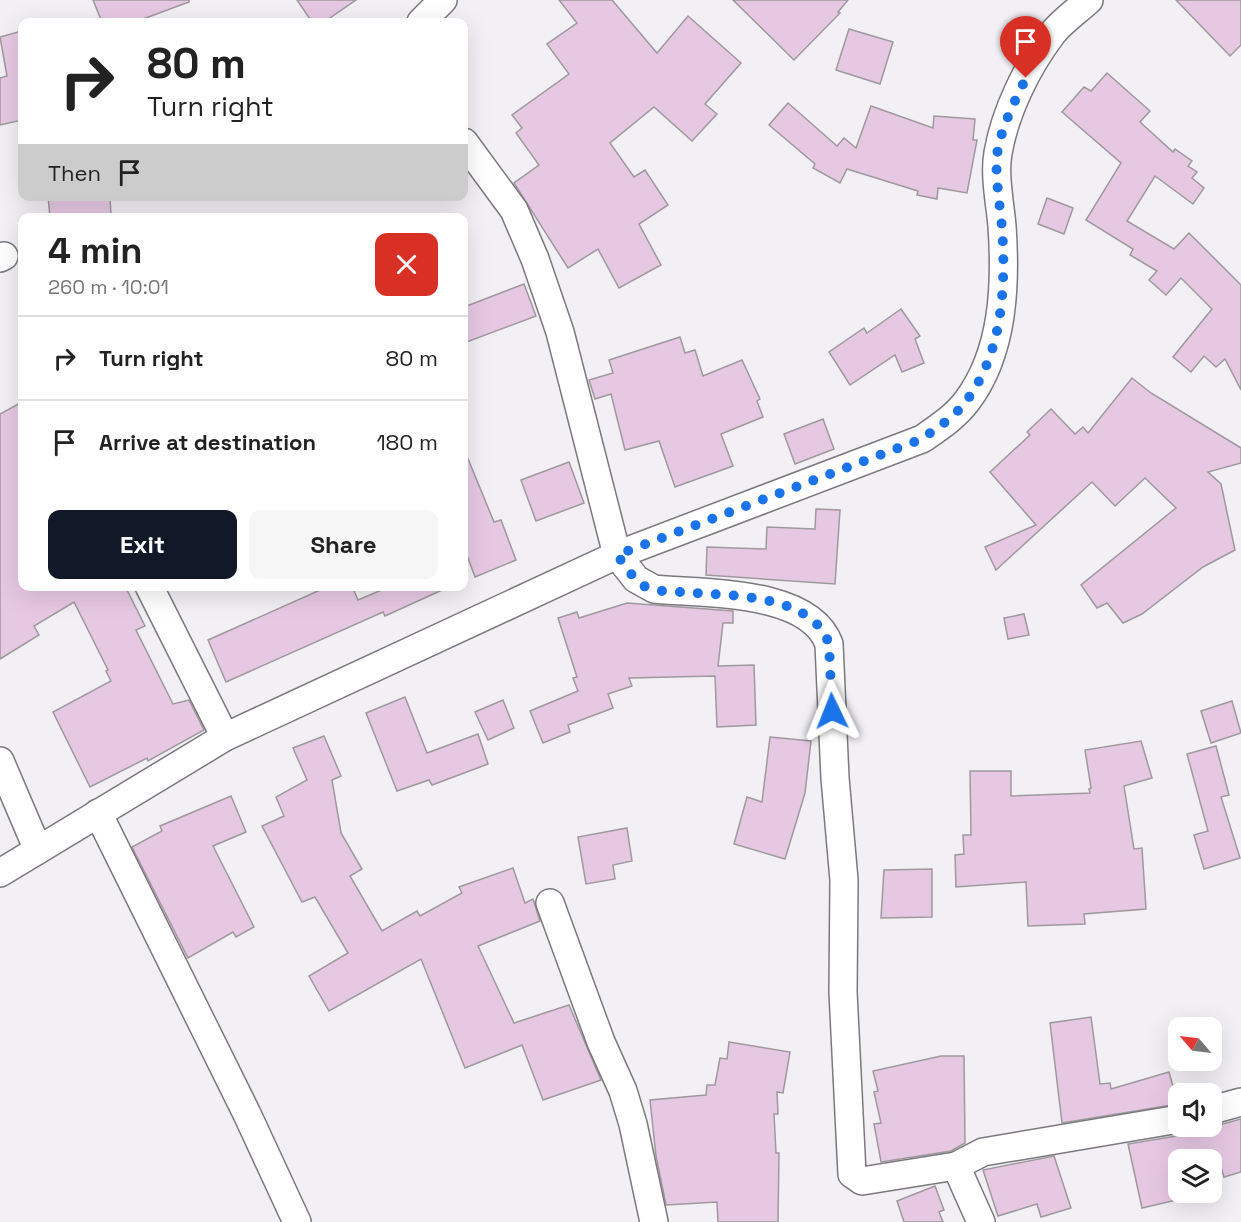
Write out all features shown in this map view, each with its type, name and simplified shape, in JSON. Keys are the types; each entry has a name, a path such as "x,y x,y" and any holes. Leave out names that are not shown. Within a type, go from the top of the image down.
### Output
{"street":[{"path":"425,18 443,0"},
{"path":"0,873 225,736 617,555 922,439 948,421 967,400 983,373 1003,303 1004,256 997,156 1004,124 1026,78 1053,33 1089,0"},
{"path":"468,147 514,210 536,260 560,332 617,555 645,586 787,605 806,614 826,634 829,644 835,778 844,880 843,992 850,1170 855,1178 862,1180 956,1166 983,1152 1168,1121"},
{"path":"152,591 225,736"},
{"path":"0,761 38,850"},
{"path":"98,813 247,1114 297,1222"},
{"path":"550,903 601,1042 623,1091 633,1124 654,1222"},
{"path":"1222,1107 1241,1102"},
{"path":"956,1166 981,1222"}],"building":[{"path":"93,0 189,0 189,2 146,18 100,18"},
{"path":"297,0 356,0 330,18 309,18"},
{"path":"559,0 612,0 657,53 688,16 741,63 705,104 717,114 692,141 654,107 610,143 634,177 645,170 668,205 639,224 661,265 619,288 598,249 568,268 514,183 539,165 516,133 522,128 512,115 569,74 547,44 577,23"},
{"path":"733,0 848,0 838,12 840,13 794,60"},
{"path":"1176,0 1241,0 1241,45 1230,56"},
{"path":"849,29 893,42 880,84 836,70"},
{"path":"18,32 18,121 0,125 0,78 7,76 0,37"},
{"path":"1107,73 1150,111 1140,122 1173,152 1175,149 1192,161 1188,166 1197,172 1192,178 1204,188 1193,204 1155,176 1127,221 1174,249 1189,233 1241,285 1241,390 1225,359 1216,367 1204,356 1191,372 1173,357 1212,309 1181,278 1166,295 1149,280 1157,271 1130,255 1133,249 1086,220 1121,163 1062,112 1084,87 1091,91"},
{"path":"788,103 837,146 844,138 856,148 871,106 933,128 934,116 975,119 973,140 977,140 967,193 938,188 937,199 917,195 918,191 847,169 840,183 813,168 815,164 769,125"},
{"path":"1047,198 1073,208 1064,234 1038,224"},
{"path":"48,201 110,201 111,213 50,213"},
{"path":"524,284 536,316 468,342 468,305"},
{"path":"901,309 920,336 915,339 924,363 902,372 895,355 850,385 829,352 864,328 867,333"},
{"path":"680,337 685,353 695,350 703,376 742,360 760,399 757,401 763,417 721,434 733,466 675,487 659,441 625,450 611,394 595,399 589,380 613,373 609,360"},
{"path":"1132,378 1151,393 1241,448 1241,463 1208,472 1221,484 1235,550 1203,567 1142,614 1123,623 1107,603 1097,608 1081,585 1176,508 1145,478 1115,506 1092,482 996,570 985,547 1036,525 990,472 1030,435 1027,432 1051,409 1075,434 1083,427 1088,433"},
{"path":"18,404 18,591 128,591 145,626 136,630 173,704 189,700 204,730 148,761 147,758 90,787 53,712 111,681 106,671 108,670 74,602 34,626 39,635 0,659 0,414"},
{"path":"823,419 834,449 795,464 784,434"},
{"path":"468,459 494,522 501,520 516,560 475,577 468,558"},
{"path":"569,462 584,503 536,521 521,480"},
{"path":"816,509 840,510 835,584 706,575 707,547 766,549 767,527 815,529"},
{"path":"318,591 354,591 358,600 379,591 440,591 385,616 383,612 226,682 208,640"},
{"path":"627,603 733,611 733,623 723,623 718,666 754,665 756,725 717,727 715,676 629,678 632,686 608,694 613,708 568,725 570,732 543,743 530,711 578,691 573,678 577,677 558,618 577,612 579,618"},
{"path":"1024,614 1029,635 1008,639 1004,618"},
{"path":"405,697 427,753 478,734 488,764 432,785 429,780 397,791 366,713"},
{"path":"503,700 514,728 488,740 475,712"},
{"path":"1232,701 1241,733 1211,743 1201,711"},
{"path":"324,736 341,776 332,780 341,833 362,869 350,876 382,931 417,911 420,916 462,893 459,887 513,868 525,903 533,899 540,921 478,946 514,1023 569,1005 601,1080 543,1100 522,1045 465,1068 421,959 329,1011 309,976 348,953 315,897 302,902 262,826 284,816 276,797 307,780 293,748"},
{"path":"770,737 811,741 805,793 785,859 734,844 747,797 762,802"},
{"path":"1141,741 1152,778 1124,786 1134,849 1142,848 1146,909 1084,914 1085,924 1028,926 1026,882 956,887 955,855 964,854 963,835 971,835 970,771 1011,771 1011,796 1090,793 1085,750"},
{"path":"1216,746 1229,795 1221,797 1240,858 1204,869 1194,835 1208,831 1187,754"},
{"path":"231,796 246,832 213,846 254,927 236,937 233,932 188,958 132,847 162,831 160,826"},
{"path":"627,828 632,861 613,865 615,879 586,884 578,837"},
{"path":"932,869 932,917 881,918 884,870"},
{"path":"1091,1017 1100,1084 1110,1083 1111,1089 1169,1072 1172,1083 1168,1083 1168,1106 1062,1123 1050,1023"},
{"path":"729,1042 790,1052 783,1093 777,1092 778,1114 774,1114 776,1153 779,1153 778,1222 718,1222 717,1202 666,1205 656,1156 650,1100 706,1095 707,1085 715,1085 720,1058 727,1059"},
{"path":"941,1056 964,1056 965,1143 951,1151 881,1162 874,1124 881,1123 874,1092 878,1091 873,1071"},
{"path":"1241,1119 1241,1172 1224,1177 1222,1149 1168,1149 1168,1202 1142,1208 1128,1144 1170,1137 1222,1137 1222,1124"},
{"path":"1054,1156 1071,1208 1041,1217 1037,1204 998,1216 983,1170"},
{"path":"935,1186 944,1210 939,1212 943,1222 904,1222 897,1201"}],"route":[{"path":"832,711 829,644 826,634 806,614 787,605 741,597 654,589 636,579 617,555 922,439 948,421 967,400 983,373 1003,303 1004,256 997,156 1004,124 1026,78"}]}
